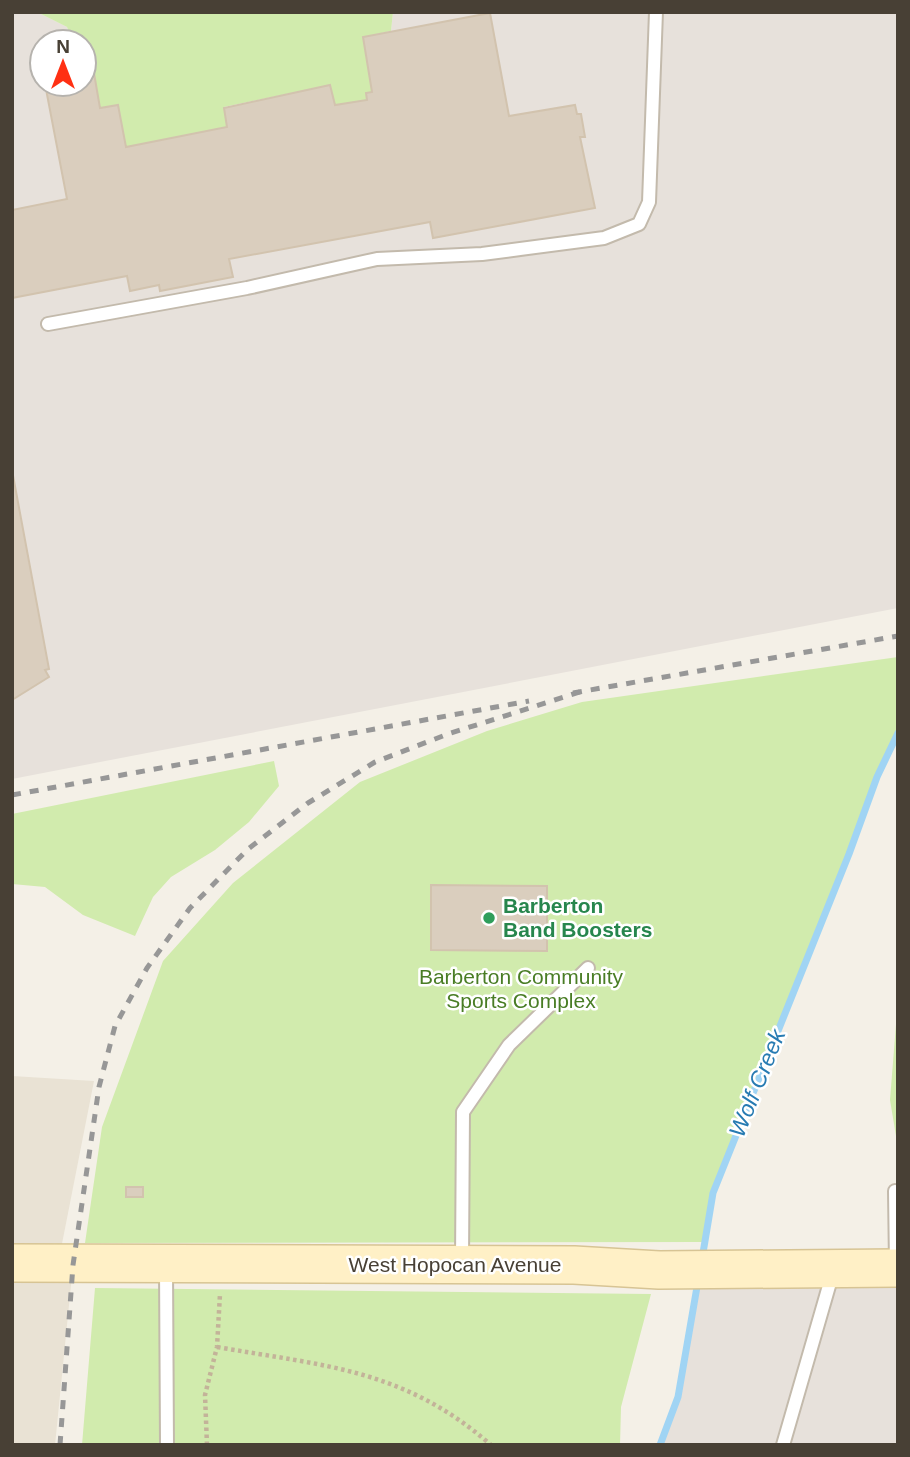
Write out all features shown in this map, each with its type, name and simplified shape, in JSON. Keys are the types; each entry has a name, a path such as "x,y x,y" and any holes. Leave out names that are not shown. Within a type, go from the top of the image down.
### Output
{"street":[{"name":"West Hopocan Avenue","path":"12,1263 574,1265 659,1270 897,1268"}],"lane":[{"path":"48,324 247,288 377,259 482,254 604,238 639,224 649,202 656,12"},
{"path":"462,1265 463,1112 509,1045 588,968"},
{"path":"895,1191 897,1268"},
{"path":"166,1265 167,1445"},
{"path":"783,1445 817,1268"}],"path":[{"path":"207,1445 205,1395 217,1347 220,1289"},
{"path":"217,1347 361,1373 410,1390 463,1420 491,1445"}],"shaded area":[{"path":"12,12 37,12 67,28 28,28 28,98 98,98 98,63 118,105 126,146 227,126 224,108 330,85 335,105 372,91 363,37 391,31 393,12 898,12 898,608 12,779"},
{"path":"12,1076 94,1081 58,1264 73,1265 55,1445 12,1445"},
{"path":"898,1268 898,1445 660,1445 678,1397 699,1269"}],"green space":[{"path":"37,12 393,12 391,31 363,37 372,92 367,100 335,105 330,85 224,107 227,127 126,147 118,106 100,108 98,98 98,28 67,27"},
{"name":"Barberton Community Sports Complex","path":"898,657 898,733 877,777 849,854 713,1193 705,1242 85,1243 102,1127 163,961 233,883 360,782 487,731 582,702"},
{"path":"274,761 279,786 249,822 215,850 171,877 153,897 135,936 83,915 45,887 12,884 12,814"},
{"path":"898,999 898,1148 890,1100"},
{"path":"95,1288 651,1294 621,1407 620,1445 82,1445"}],"building":[{"path":"490,13 509,116 575,105 577,114 581,114 585,137 580,137 595,208 433,238 430,222 229,259 233,277 160,291 159,285 130,291 127,276 12,298 12,210 67,199 48,98 98,96 100,108 118,105 126,147 227,127 224,108 330,85 335,105 367,100 366,93 372,92 363,37"},
{"path":"12,470 49,669 45,670 49,677 12,700"},
{"name":"Barberton Band Boosters","path":"431,885 547,886 547,951 431,950"},
{"path":"126,1187 143,1187 143,1197 126,1197"}],"waterway":[{"name":"Wolf Creek","path":"702,1259 713,1193 849,854 877,777 898,733"},
{"name":"Wolf Creek","path":"660,1445 678,1397 698,1281"}],"railway":[{"path":"573,693 898,636"},
{"path":"60,1445 73,1265 99,1087 115,1026 147,968 190,908 248,849 308,803 375,762 448,734 583,691"},
{"path":"12,795 529,701"}],"place":[{"name":"Barberton Band Boosters","path":"489,918"}]}
